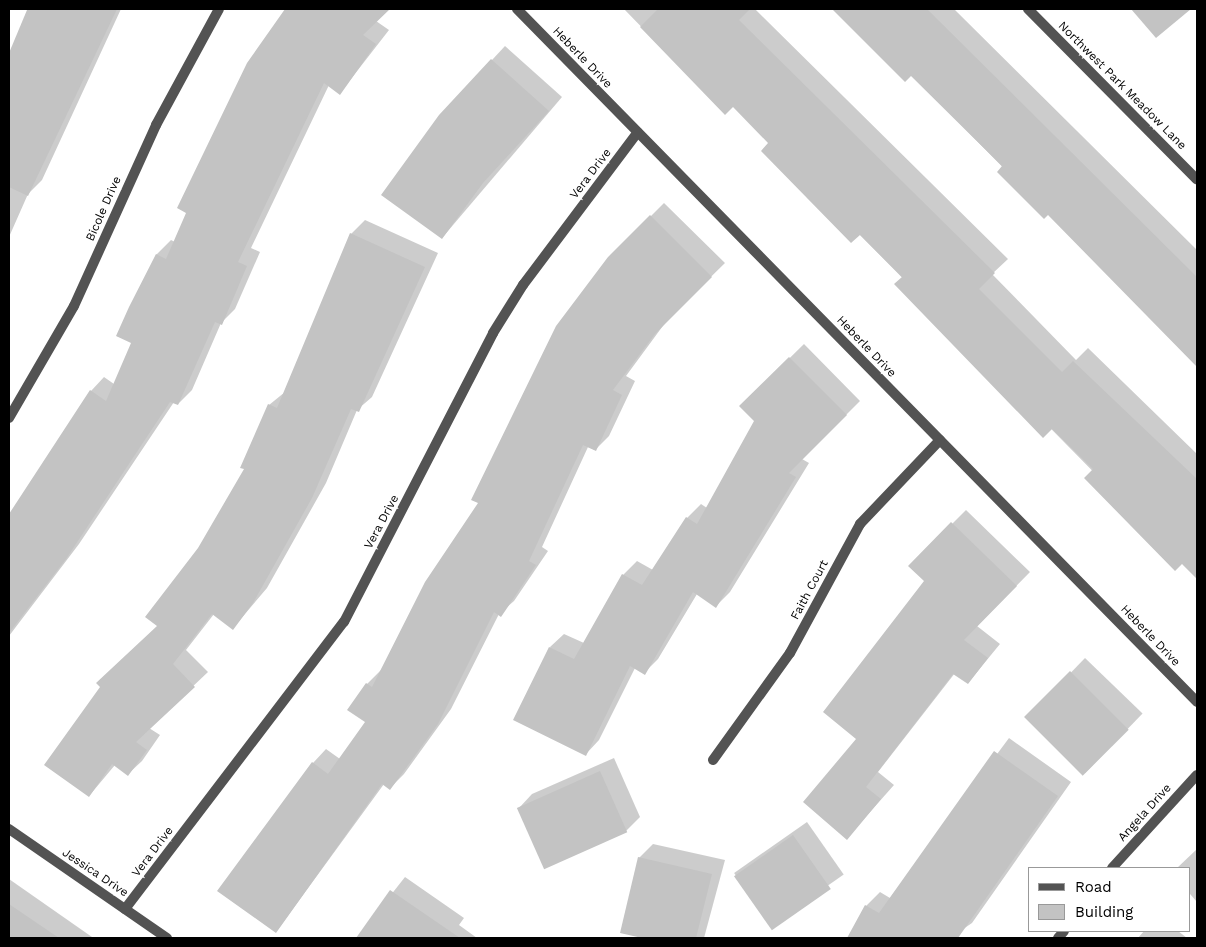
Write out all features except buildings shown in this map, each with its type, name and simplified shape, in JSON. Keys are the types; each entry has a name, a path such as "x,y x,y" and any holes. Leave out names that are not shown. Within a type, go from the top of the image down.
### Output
{"street":[{"name":"Bicole Drive","path":"9,418 74,306 156,125 219,9"},
{"name":"Heberle Drive","path":"517,9 1197,702"},
{"name":"Northwest Park Meadow Lane","path":"1028,9 1197,180"},
{"name":"Vera Drive","path":"125,908 344,622 493,333 638,132"},
{"name":"Faith Court","path":"713,760 790,653 860,524 940,440"},
{"name":"Angela Drive","path":"1113,867 1197,775"},
{"name":"Jessica Drive","path":"9,829 167,938"}]}
